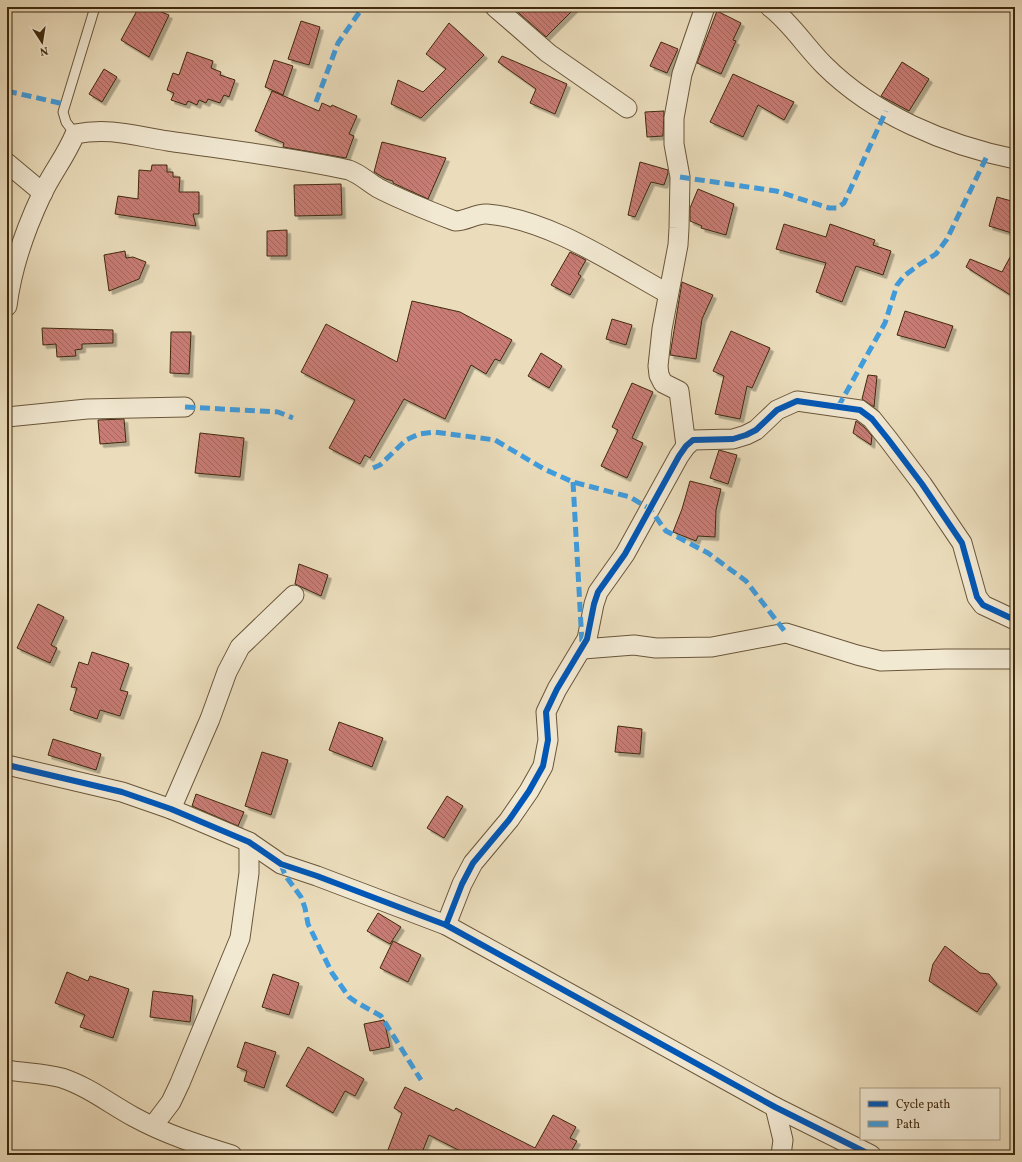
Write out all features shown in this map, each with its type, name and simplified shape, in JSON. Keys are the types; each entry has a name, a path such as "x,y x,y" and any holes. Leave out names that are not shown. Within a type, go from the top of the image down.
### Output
{"street":[{"path":"495,7 548,53 627,108"},
{"path":"686,446 679,391 663,383 659,375 658,366 667,294 678,245 680,177 674,144 674,118 682,74 705,7"},
{"path":"770,7 781,16 824,65 863,98 910,124 988,154 1015,159"},
{"path":"7,306 10,281 21,243 43,193 67,153 75,134 94,130 106,130 168,141 289,158 349,170 357,173 372,184 406,201 455,221 463,221 477,215 488,214 536,224 547,228 667,294"},
{"path":"7,163 43,193"},
{"path":"446,925 462,884 473,863 509,820 529,791 543,766 547,751 546,712 568,669 583,649 587,640 594,604 598,592 625,554 686,446 693,440 733,439 746,435 756,430 777,410 797,401 860,410 872,419 888,438 922,484 962,543 977,597 983,604 1015,620"},
{"path":"7,417 87,409 185,407"},
{"path":"171,809 210,719 227,672 240,646 294,595"},
{"path":"583,649 634,645 656,648 712,647 786,632 880,661 945,658 1015,659"},
{"path":"7,765 122,792 171,809 249,842 281,864 317,876 446,925 775,1106 870,1155"},
{"path":"153,1126 171,1102 180,1083 240,938 249,873 249,842"},
{"path":"7,1070 60,1078 89,1089 135,1118 199,1145 232,1155"},
{"path":"775,1106 783,1140 781,1155"}],"lane":[{"path":"75,134 66,122 63,112 94,7"}],"building":[{"path":"139,7 149,7 169,15 149,57 121,40"},
{"path":"512,7 576,7 546,37"},
{"path":"717,11 741,23 733,40 736,41 721,74 697,63"},
{"path":"301,21 320,27 309,65 288,59"},
{"path":"449,23 484,55 421,118 391,104 398,80 423,92 446,69 426,54"},
{"path":"661,42 678,49 667,73 650,66"},
{"path":"187,52 213,61 211,68 221,72 220,75 235,80 229,97 224,95 220,103 208,99 206,103 199,100 197,105 188,101 186,105 171,100 174,93 167,90 173,73 179,75"},
{"path":"502,56 567,84 555,114 530,103 536,89 498,62"},
{"path":"274,60 293,66 283,95 265,87"},
{"path":"902,62 929,79 909,111 881,96"},
{"path":"104,69 117,77 102,102 89,94"},
{"path":"733,74 794,102 784,120 758,105 743,137 710,122"},
{"path":"272,91 319,111 322,103 331,107 332,105 357,116 349,134 354,136 346,158 283,147 284,143 255,131"},
{"path":"664,111 663,136 647,137 645,112"},
{"path":"382,142 446,158 428,199 393,183 393,181 374,172"},
{"path":"640,162 668,170 668,173 664,185 651,182 635,217 628,215"},
{"path":"152,165 167,165 167,172 173,172 173,177 180,177 179,192 199,192 199,214 193,214 196,226 115,214 118,196 138,199 139,170 151,171"},
{"path":"341,184 342,215 295,216 294,185"},
{"path":"698,189 734,204 726,235 701,228 702,226 690,221 690,208"},
{"path":"997,197 1015,202 1015,234 989,226"},
{"path":"784,224 826,237 830,224 875,240 873,245 891,251 883,275 856,266 842,302 816,292 826,263 776,249"},
{"path":"287,230 287,256 267,256 267,231"},
{"path":"1015,248 1015,298 966,267 970,259 1002,272"},
{"path":"125,251 126,258 133,257 146,262 139,279 109,291 104,255"},
{"path":"570,252 586,260 578,274 581,276 570,295 551,285"},
{"path":"682,282 713,295 702,319 696,359 670,355"},
{"path":"412,301 460,312 512,340 500,361 495,359 486,374 471,365 445,419 404,399 370,458 365,455 360,464 329,448 355,400 301,372 326,324 397,362"},
{"path":"905,311 953,326 945,348 897,335"},
{"path":"612,319 632,325 626,345 606,339"},
{"path":"42,328 113,330 113,343 82,344 82,349 75,350 76,356 57,357 56,344 43,345"},
{"path":"731,331 770,348 752,388 747,386 740,419 715,414 724,376 713,371"},
{"path":"171,332 191,332 189,374 170,373"},
{"path":"541,353 562,366 549,388 528,376"},
{"path":"868,375 877,376 874,407 862,399"},
{"path":"632,383 653,392 632,438 643,443 627,478 601,466 618,430 612,427"},
{"path":"124,419 126,442 100,444 98,420"},
{"path":"856,421 872,436 871,445 853,433"},
{"path":"200,433 244,438 240,477 195,473"},
{"path":"719,450 737,455 728,484 710,478"},
{"path":"690,481 721,489 716,510 715,537 698,536 696,541 673,532 682,509"},
{"path":"299,564 328,575 321,596 295,584"},
{"path":"38,604 64,617 51,645 57,648 50,663 17,648"},
{"path":"92,652 129,664 120,690 128,692 120,716 100,710 97,719 70,710 77,688 71,687 79,662 88,665"},
{"path":"339,722 383,738 372,767 329,750"},
{"path":"618,726 642,729 640,754 615,752"},
{"path":"53,739 101,754 96,770 48,755"},
{"path":"262,752 288,760 271,815 245,806"},
{"path":"196,794 244,812 238,826 192,806"},
{"path":"447,796 463,806 444,838 427,828"},
{"path":"378,913 401,927 390,944 367,931"},
{"path":"393,941 421,955 408,982 380,968"},
{"path":"945,946 980,973 989,974 997,984 977,1012 929,981 933,964"},
{"path":"67,972 88,981 90,976 129,989 113,1038 80,1027 85,1015 55,1003"},
{"path":"273,974 299,983 289,1015 262,1007"},
{"path":"153,991 193,996 190,1022 150,1017"},
{"path":"384,1020 390,1047 370,1051 364,1024"},
{"path":"245,1042 276,1052 264,1088 244,1081 247,1071 237,1067"},
{"path":"308,1047 364,1079 355,1096 345,1091 333,1113 286,1086"},
{"path":"405,1087 454,1111 456,1108 535,1148 553,1115 576,1127 570,1138 577,1141 569,1155 468,1155 429,1135 421,1155 386,1155 402,1113 394,1108"}],"marked path":[{"path":"316,102 338,43 363,7"},
{"path":"7,91 64,104"},
{"path":"680,177 776,191 829,208 837,208 844,203 886,111"},
{"path":"838,407 885,323 897,285 904,276 936,254 947,239 988,154"},
{"path":"185,407 278,412 293,418"},
{"path":"373,468 380,465 406,440 419,434 434,432 495,440 544,469 573,482 630,497 650,509 666,531 708,553 746,581 786,633"},
{"path":"573,482 582,643"},
{"path":"281,864 285,875 301,897 308,924 332,973 349,997 381,1016 421,1080"}],"cycle path":[{"path":"446,925 462,884 473,863 509,820 529,791 543,766 548,740 546,712 557,689 587,639 598,592 625,554 679,456 686,446 693,440 733,439 746,435 756,430 777,410 797,401 860,410 872,419 888,439 922,484 962,543 977,597 983,605 1015,620"},
{"path":"7,765 122,792 171,809 249,842 281,864 317,876 446,925 775,1107 871,1155"}]}
